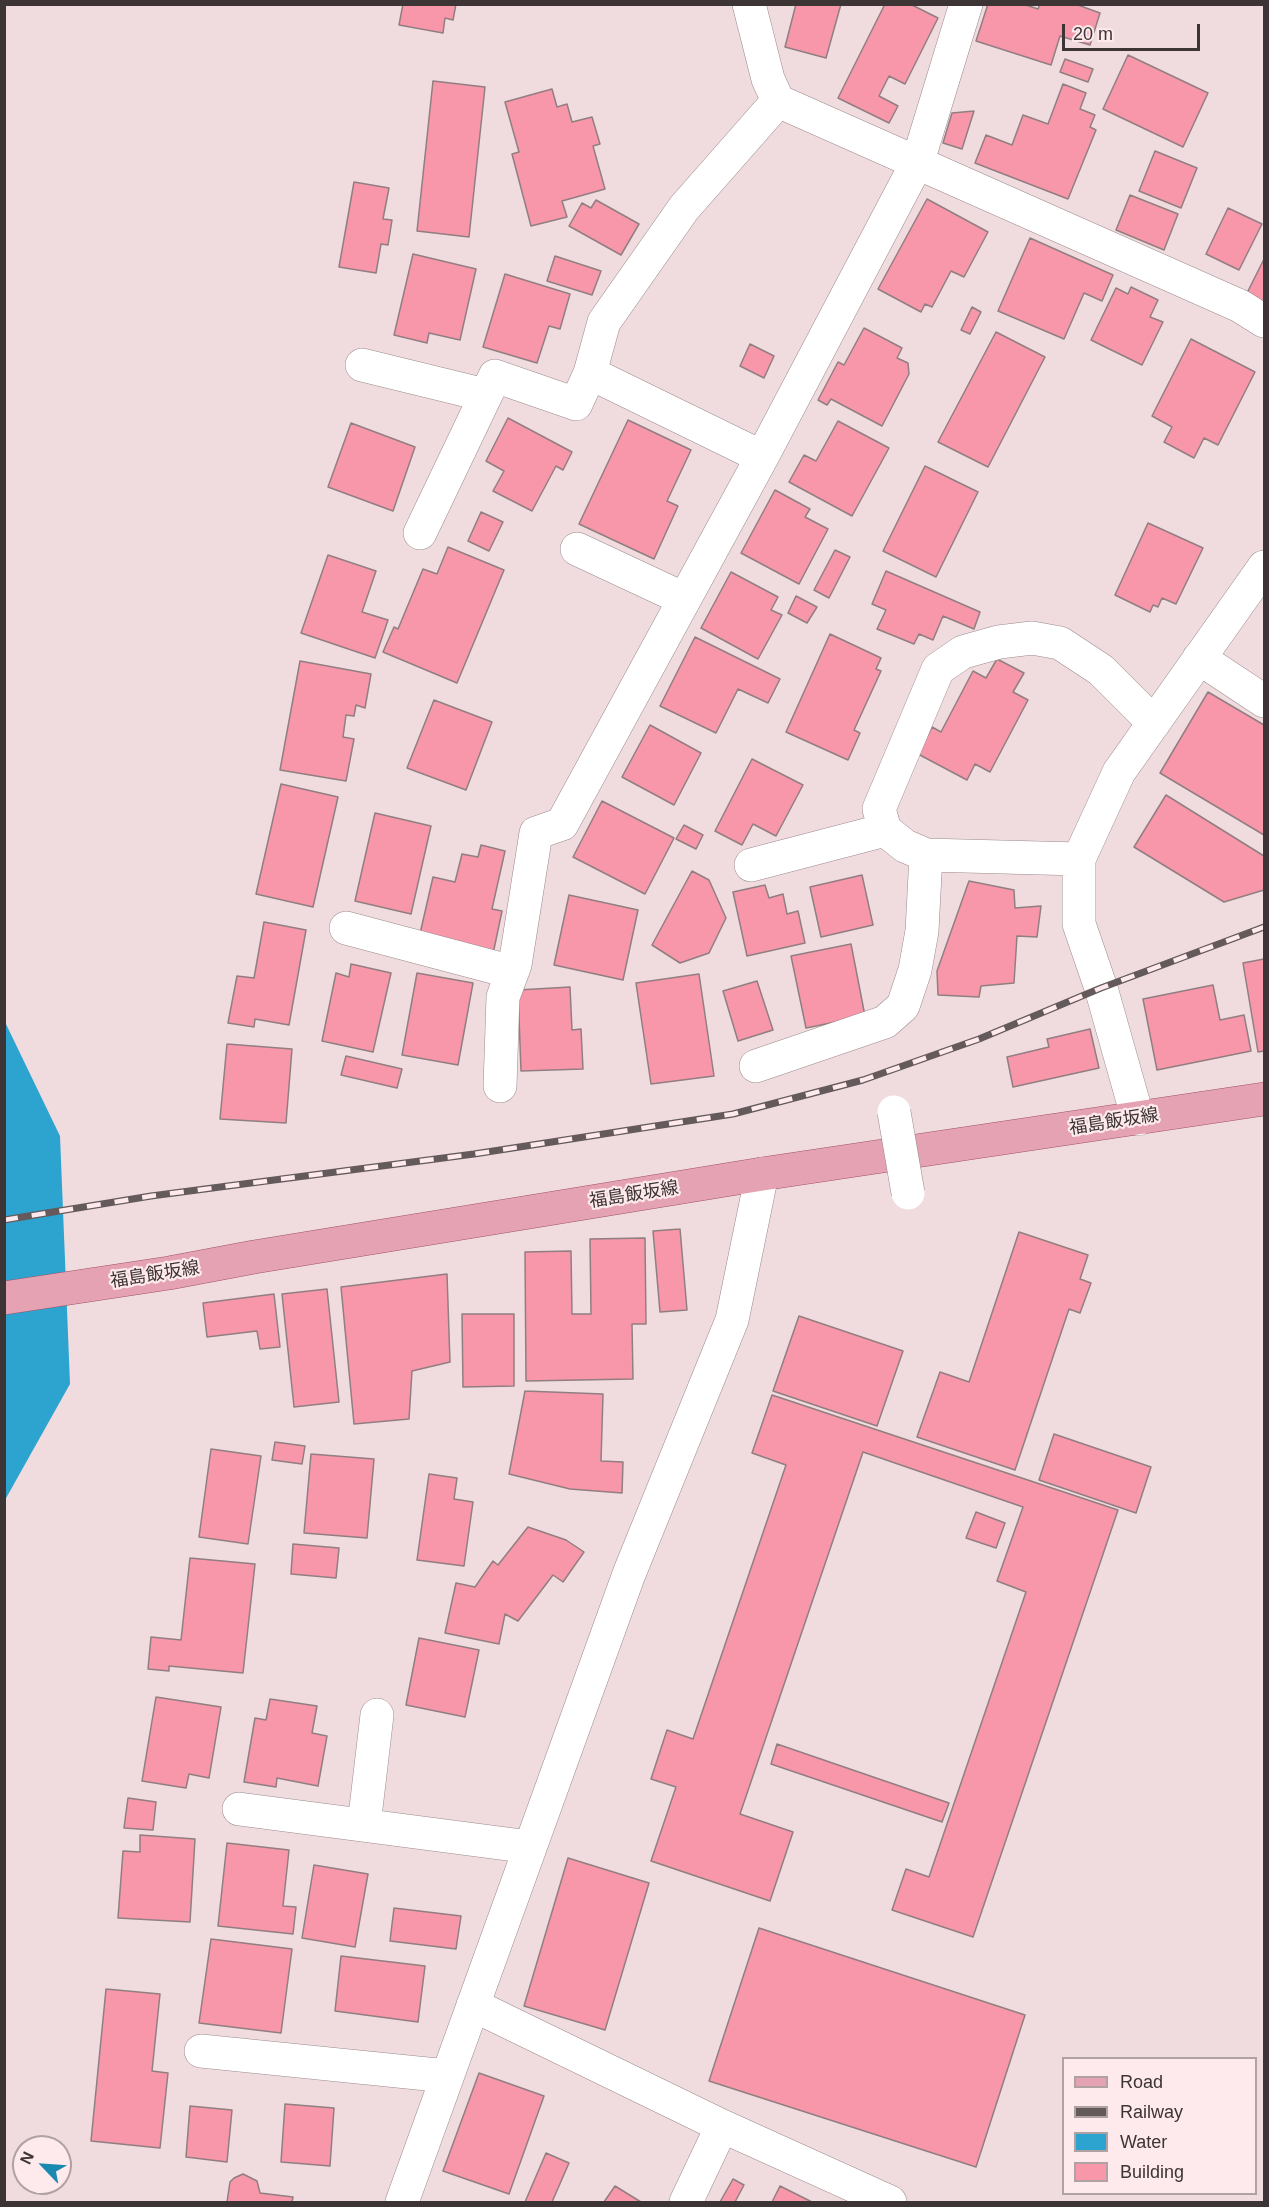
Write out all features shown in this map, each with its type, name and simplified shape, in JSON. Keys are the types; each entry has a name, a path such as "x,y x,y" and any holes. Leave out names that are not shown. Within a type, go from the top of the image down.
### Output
{"main road":[{"name":"福島飯坂線","path":"4,1298 169,1273 762,1174 1264,1099"}],"street":[{"path":"749,4 768,79 778,101 1240,306 1264,321"},
{"path":"500,1086 503,998 512,972 536,833 562,824 762,457 918,162 966,4"},
{"path":"420,532 495,376 576,404 590,373 604,322 684,208 778,101"},
{"path":"362,365 485,395"},
{"path":"590,373 762,457"},
{"path":"577,549 684,599"},
{"path":"1138,1119 1101,988 1079,924 1079,859 1119,772 1264,567"},
{"path":"1079,859 926,855 905,846 885,830 879,808 938,669 963,652 999,642 1032,638 1060,643 1101,670 1154,723"},
{"path":"1199,658 1264,701"},
{"path":"750,865 885,830"},
{"path":"756,1066 885,1022 903,1006 915,970 922,931 926,855"},
{"path":"346,928 512,972"},
{"path":"894,1112 908,1193"},
{"path":"402,2202 629,1574 732,1320 762,1174"},
{"path":"364,1825 377,1714"},
{"path":"239,1809 530,1847"},
{"path":"473,2005 722,2126 891,2202"},
{"path":"201,2051 447,2076"},
{"path":"686,2202 722,2126"}],"water":[{"path":"5,1022 60,1136 70,1384 5,1500"}],"building":[{"path":"403,4 456,4 453,20 445,18 443,33 399,25"},
{"path":"796,4 841,4 826,58 785,47"},
{"path":"885,4 910,4 938,18 905,84 889,76 879,96 898,106 889,123 838,98"},
{"path":"988,4 1023,4 1038,9 1040,4 1075,4 1100,13 1090,45 1060,36 1051,65 976,41"},
{"path":"1128,55 1208,93 1183,147 1103,109"},
{"path":"1065,59 1093,69 1088,82 1060,72"},
{"path":"433,81 485,87 469,237 417,231"},
{"path":"1063,84 1086,93 1080,109 1095,115 1090,127 1096,130 1068,199 975,163 986,135 1012,145 1023,115 1048,124"},
{"path":"552,89 557,107 567,104 572,122 592,117 600,144 593,146 605,189 562,201 567,217 531,226 512,154 519,152 505,102"},
{"path":"974,111 962,149 943,143 952,113"},
{"path":"1155,151 1197,168 1181,208 1139,191"},
{"path":"354,182 389,188 383,219 392,220 388,245 381,244 376,273 339,267"},
{"path":"1130,195 1178,214 1164,250 1116,230"},
{"path":"927,199 988,232 964,277 951,271 932,307 925,304 921,312 878,289"},
{"path":"596,200 639,224 621,255 569,226 582,203 591,208"},
{"path":"1228,208 1262,224 1239,270 1206,254"},
{"path":"1030,238 1113,275 1102,301 1084,293 1064,339 998,311"},
{"path":"413,254 476,269 460,340 429,333 427,343 394,335"},
{"path":"555,256 601,271 592,295 547,281"},
{"path":"1264,259 1264,302 1247,293"},
{"path":"505,274 570,294 560,329 549,326 537,363 483,347"},
{"path":"1131,287 1158,300 1150,317 1163,322 1142,365 1091,340 1116,288 1128,294"},
{"path":"972,307 981,312 970,334 961,330"},
{"path":"864,328 902,348 897,358 908,363 909,374 882,426 831,399 827,405 818,400 838,362 844,365"},
{"path":"996,332 1045,357 988,467 938,442"},
{"path":"1191,339 1255,372 1218,445 1204,438 1194,458 1164,442 1172,427 1152,416"},
{"path":"750,344 774,356 764,378 740,366"},
{"path":"508,418 572,452 563,470 556,466 532,511 493,491 504,471 486,461"},
{"path":"628,420 691,450 667,501 678,506 654,559 579,524"},
{"path":"838,421 889,448 852,516 789,482 804,455 816,461"},
{"path":"351,423 415,447 393,511 328,487"},
{"path":"925,466 978,492 936,577 883,551"},
{"path":"775,490 810,509 805,517 828,529 799,584 741,553"},
{"path":"481,512 503,522 489,551 468,541"},
{"path":"1148,523 1203,548 1176,604 1162,598 1158,607 1153,605 1150,612 1115,595"},
{"path":"448,547 504,570 457,683 383,652 394,627 398,629 423,569 437,574"},
{"path":"835,550 850,557 829,598 814,590"},
{"path":"328,555 376,571 362,612 388,620 375,658 301,633"},
{"path":"886,571 980,612 974,629 943,616 933,640 919,634 914,644 877,629 886,610 872,604"},
{"path":"731,572 778,597 771,610 782,615 758,659 701,628"},
{"path":"796,596 817,607 807,623 788,613"},
{"path":"830,634 881,658 876,669 881,671 854,730 860,733 848,760 786,732"},
{"path":"695,637 780,679 768,703 738,689 716,733 660,706"},
{"path":"997,659 1024,673 1013,692 1028,700 990,772 975,764 967,780 918,754 932,727 941,732 973,671 986,678"},
{"path":"300,661 371,674 365,708 356,705 354,716 346,715 343,737 354,739 346,781 280,770"},
{"path":"1208,692 1264,725 1264,835 1160,773"},
{"path":"434,700 492,722 466,790 407,768"},
{"path":"650,725 701,753 674,805 622,777"},
{"path":"752,759 803,785 776,836 753,824 742,845 715,831"},
{"path":"281,784 338,797 313,907 256,894"},
{"path":"1166,795 1264,856 1264,890 1224,902 1134,847"},
{"path":"602,801 674,838 645,894 573,857"},
{"path":"375,813 431,826 411,914 355,901"},
{"path":"684,825 703,835 696,849 676,839"},
{"path":"481,845 505,851 492,909 502,911 493,954 419,938 433,877 455,882 462,854 478,857"},
{"path":"692,871 709,880 726,918 709,953 680,963 652,945"},
{"path":"862,875 873,925 821,937 810,887"},
{"path":"969,881 1014,890 1015,908 1041,906 1037,937 1017,936 1014,983 981,986 979,997 938,995 937,971"},
{"path":"765,885 769,898 783,894 787,914 798,911 805,943 747,956 733,892"},
{"path":"569,895 638,910 623,980 554,965"},
{"path":"264,922 306,930 289,1025 255,1019 254,1027 228,1023 237,976 254,978"},
{"path":"851,944 865,1016 806,1028 791,956"},
{"path":"1264,959 1264,1051 1258,1052 1243,963"},
{"path":"351,964 391,973 373,1052 322,1041 336,973 349,977"},
{"path":"417,973 473,983 458,1065 402,1055"},
{"path":"699,974 714,1076 651,1084 636,983"},
{"path":"757,981 773,1030 738,1041 723,991"},
{"path":"1213,985 1220,1020 1244,1015 1251,1051 1157,1070 1143,999"},
{"path":"570,987 572,1030 581,1029 583,1069 521,1071 518,990"},
{"path":"1090,1029 1099,1068 1013,1087 1007,1057 1049,1047 1047,1039"},
{"path":"227,1044 292,1049 286,1123 220,1119"},
{"path":"346,1056 402,1069 397,1088 341,1075"},
{"path":"680,1229 687,1310 660,1312 653,1231"},
{"path":"1019,1232 1088,1255 1080,1279 1091,1283 1080,1313 1069,1309 1015,1470 917,1437 940,1372 969,1382"},
{"path":"645,1238 646,1324 632,1324 633,1379 526,1381 525,1252 571,1251 572,1314 591,1314 590,1239"},
{"path":"447,1274 450,1362 412,1371 409,1419 354,1424 341,1287"},
{"path":"327,1289 339,1402 294,1407 282,1294"},
{"path":"274,1294 280,1347 260,1349 257,1331 207,1337 203,1303"},
{"path":"462,1314 514,1314 514,1386 463,1387"},
{"path":"799,1316 903,1351 877,1426 773,1391"},
{"path":"525,1391 603,1394 601,1461 623,1462 622,1493 570,1489 509,1474"},
{"path":"772,1395 1118,1510 973,1937 892,1910 906,1869 929,1877 1026,1592 997,1581 1023,1507 863,1452 740,1814 793,1832 770,1901 651,1861 676,1787 651,1779 667,1730 693,1739 786,1465 752,1453"},
{"path":"1054,1434 1151,1467 1136,1513 1039,1480"},
{"path":"275,1442 305,1446 302,1464 272,1460"},
{"path":"211,1449 261,1456 248,1544 199,1537"},
{"path":"311,1454 374,1459 367,1538 304,1533"},
{"path":"429,1474 457,1478 454,1499 473,1502 464,1566 417,1560"},
{"path":"976,1512 1005,1523 996,1548 966,1538"},
{"path":"528,1527 566,1540 584,1552 563,1582 553,1575 518,1621 505,1614 499,1644 445,1633 456,1583 475,1587 493,1561 498,1565"},
{"path":"293,1544 339,1548 336,1578 291,1574"},
{"path":"190,1558 255,1564 243,1673 169,1666 169,1671 148,1669 151,1637 181,1640"},
{"path":"419,1638 479,1650 465,1717 406,1705"},
{"path":"156,1697 221,1707 209,1778 189,1774 186,1788 142,1781"},
{"path":"270,1699 317,1706 312,1733 327,1736 318,1786 277,1778 276,1787 244,1782 255,1718 266,1720"},
{"path":"777,1744 949,1803 942,1822 771,1764"},
{"path":"128,1798 156,1802 153,1830 124,1828"},
{"path":"140,1835 195,1839 190,1922 118,1918 123,1851 140,1852"},
{"path":"227,1843 289,1850 283,1906 296,1907 293,1934 218,1926"},
{"path":"568,1858 649,1883 605,2030 524,2006"},
{"path":"314,1865 368,1874 355,1947 302,1938"},
{"path":"394,1908 461,1916 456,1949 390,1941"},
{"path":"759,1928 1025,2015 976,2167 709,2081"},
{"path":"211,1939 292,1949 281,2033 199,2023"},
{"path":"341,1956 425,1966 418,2022 335,2011"},
{"path":"106,1989 160,1994 152,2071 168,2073 160,2148 91,2141"},
{"path":"479,2073 544,2096 509,2194 443,2171"},
{"path":"285,2104 334,2108 330,2166 281,2162"},
{"path":"190,2106 232,2110 227,2162 186,2157"},
{"path":"546,2153 569,2163 552,2202 525,2202"},
{"path":"243,2174 257,2181 260,2193 293,2197 292,2202 227,2202 230,2182"},
{"path":"733,2179 744,2185 735,2202 720,2202"},
{"path":"615,2186 641,2202 604,2202"},
{"path":"780,2186 812,2202 772,2202"}],"railway":[{"path":"4,1220 151,1196 474,1154 733,1114 863,1080 979,1039 1101,988 1264,927"}]}
